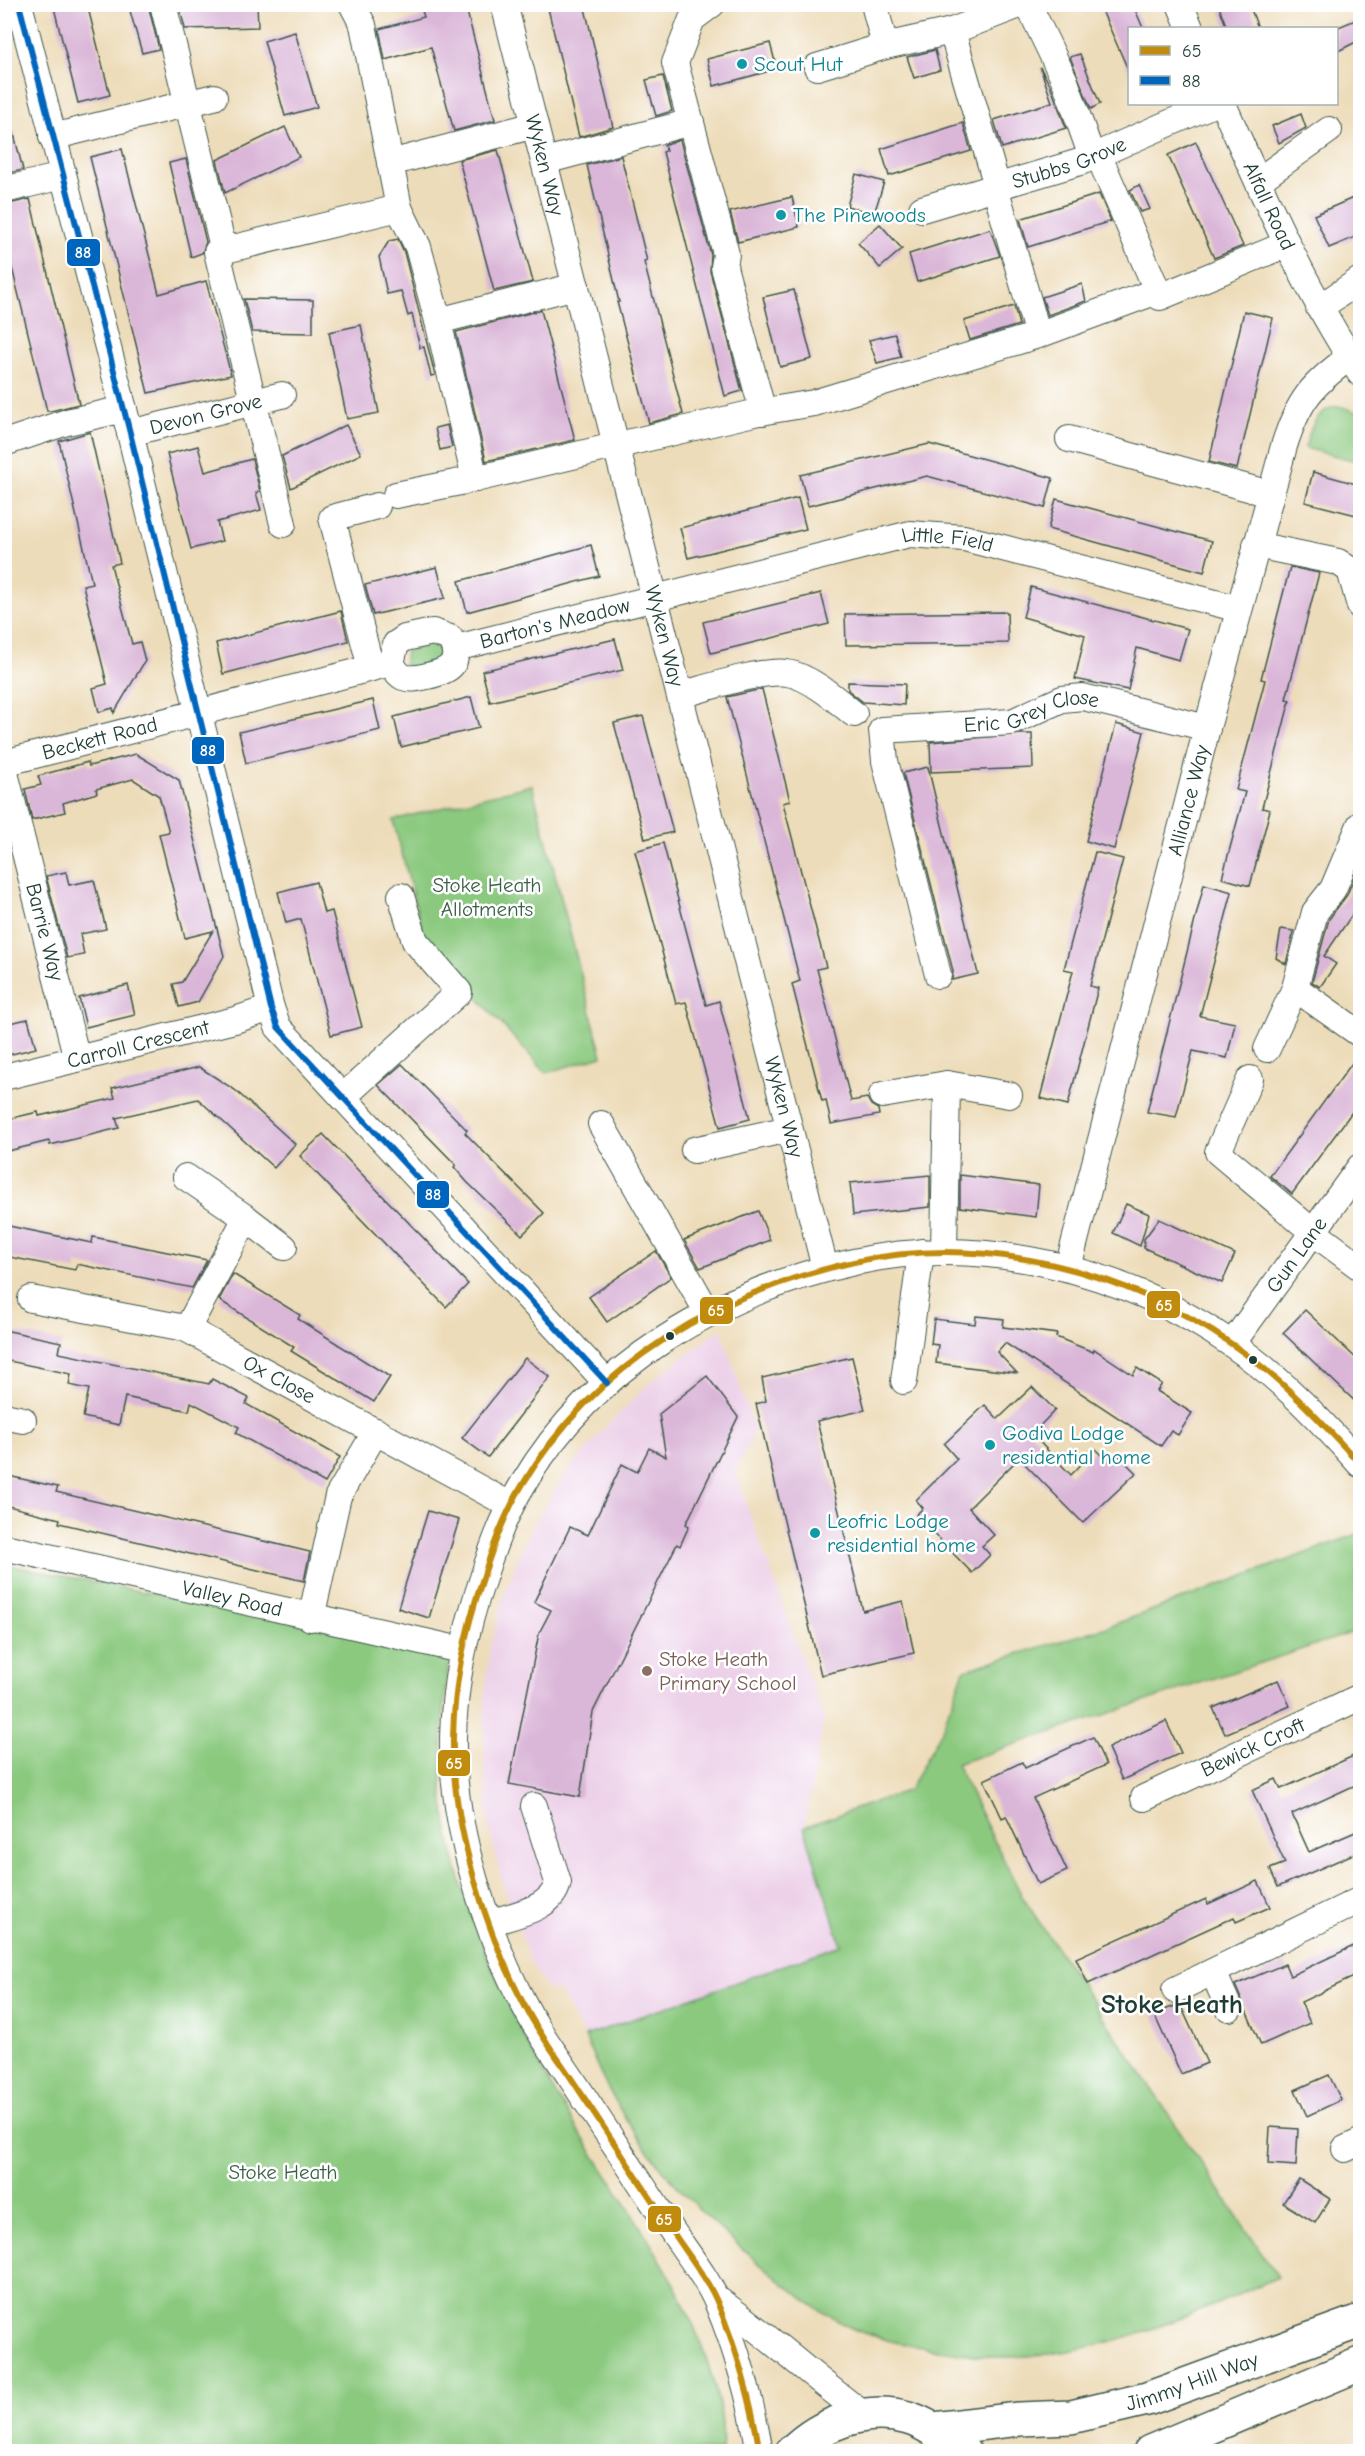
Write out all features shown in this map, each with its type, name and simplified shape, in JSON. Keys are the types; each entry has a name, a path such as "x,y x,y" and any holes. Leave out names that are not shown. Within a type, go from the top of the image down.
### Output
{"highway":[{"name":"Jimmy Hill Way","path":"933,2429 1071,2417 1147,2399 1360,2321"},
{"name":"Jimmy Hill Way","path":"1150,2451 1360,2364"},
{"path":"792,2451 824,2427 863,2414 907,2417 933,2429 964,2451"}],"street":[{"path":"19,4 127,421 196,714 271,1008 278,1027 607,1383"},
{"path":"163,4 225,251"},
{"path":"352,4 363,25 399,208 418,247 475,479"},
{"name":"Wyken Way","path":"504,4 825,1268"},
{"path":"712,4 692,18 675,63 726,254 724,267 763,412"},
{"path":"874,4 885,46"},
{"path":"1180,4 1190,27"},
{"path":"816,67 885,46 952,31 1029,5 1160,297 1287,244"},
{"path":"952,31 1038,335"},
{"path":"52,137 214,97"},
{"name":"Stubbs Grove","path":"921,209 1095,156 1211,105"},
{"name":"Alfall Road","path":"1223,105 1319,308 1355,365"},
{"path":"545,161 691,122"},
{"path":"390,163 535,125"},
{"path":"1258,181 1329,130"},
{"path":"4,190 62,176"},
{"path":"283,524 217,252 399,208"},
{"path":"1319,308 1360,280"},
{"path":"438,321 576,286"},
{"path":"196,714 381,666 332,518 387,500 616,444 814,403 1038,335 1157,291"},
{"name":"Alliance Way","path":"1068,1268 1207,728 1270,494 1299,404 1314,385 1355,365"},
{"name":"Devon Grove","path":"4,443 67,422 127,421 252,402 282,395"},
{"path":"1069,439 1270,494"},
{"name":"Little Field","path":"655,597 910,534 964,538 1239,609"},
{"path":"1256,545 1338,562 1350,570 1360,606"},
{"name":"Barton's Meadow","path":"456,648 655,597"},
{"name":"Barton's Meadow","path":"441,633 450,638 456,648 455,659 443,673 412,679 404,678 381,666 396,644 414,636 441,633"},
{"path":"680,695 773,672 790,673 829,694 854,714"},
{"name":"Eric Grey Close","path":"938,975 885,761 882,730 1012,722 1050,704 1072,698 1095,698 1207,728"},
{"name":"Beckett Road","path":"4,763 196,714"},
{"name":"Barrie Way","path":"4,769 77,1059"},
{"path":"1267,1049 1295,988 1314,912 1332,889 1360,825"},
{"path":"343,1097 459,992 415,941 401,896"},
{"path":"1295,988 1360,1034"},
{"name":"Carroll Crescent","path":"4,1077 235,1020 271,1008"},
{"path":"1250,1078 1218,1152 1313,1232 1360,1267"},
{"path":"904,1381 932,1252 947,1084"},
{"path":"882,1095 947,1084 1009,1095"},
{"path":"602,1124 708,1313"},
{"path":"694,1150 789,1129"},
{"name":"Gun Lane","path":"1232,1344 1360,1167"},
{"path":"186,1177 284,1247"},
{"path":"187,1329 246,1218"},
{"path":"760,2451 749,2392 717,2299 529,2015 489,1923 471,1861 455,1786 452,1741 462,1650 492,1551 510,1505 543,1455 584,1405 607,1383 658,1344 708,1313 729,1301 825,1268 877,1257 932,1252 1005,1257 1068,1268 1115,1284 1170,1309 1232,1344 1283,1385 1360,1464"},
{"name":"Ox Close","path":"31,1299 187,1329 510,1505"},
{"path":"310,1618 338,1496 376,1431"},
{"name":"Valley Road","path":"4,1547 310,1618 462,1650"},
{"name":"Bewick Croft","path":"1144,1798 1360,1697"},
{"path":"489,1923 548,1902 556,1893 558,1882 534,1806"},
{"path":"1175,1990 1360,1900"},
{"path":"1213,1972 1228,2008"},
{"path":"717,2299 764,2333 820,2382 863,2414"}],"shaded area":[{"name":"Stoke Heath Primary School","path":"721,1329 755,1431 735,1472 824,1719 804,1827 842,1945 585,2036 557,1988 548,1992 530,1961 504,1889 488,1822 484,1766 485,1697 490,1646 506,1589 529,1532 562,1478 605,1428 654,1379"}],"green space":[{"path":"1339,406 1360,413 1360,462 1305,448 1312,427 1319,416 1324,411"},
{"path":"434,644 442,649 443,655 440,659 419,667 404,665 406,651"},
{"name":"Stoke Heath Allotments","path":"532,785 602,1056 546,1073 425,940 393,820"},
{"path":"1360,1533 1360,1630 956,1764 1023,1898 1278,2277 1211,2306 1141,2332 1070,2351 1033,2356 983,2356 890,2341 843,2324 799,2295 708,2218 665,2172 627,2121 611,2094 585,2036 841,1945 804,1827 909,1790 941,1732 964,1670 1107,1627"},
{"name":"Stoke Heath","path":"4,1564 309,1625 449,1658 443,1721 442,1784 447,1826 471,1914 507,2001 549,2083 648,2239 697,2333 720,2409 722,2451 5,2451"}],"building":[{"path":"53,4 87,4 110,95 78,103"},
{"path":"128,4 148,4 159,49 142,53"},
{"path":"179,4 257,4 258,27 185,29"},
{"path":"420,4 465,4 495,120 454,131 431,47 385,60 379,29 424,17"},
{"path":"547,4 584,4 613,127 579,137"},
{"path":"1099,4 1132,4 1137,14 1143,27 1128,27 1128,69"},
{"path":"1218,4 1249,4 1258,27 1227,27"},
{"path":"1360,18 1360,40 1338,51 1338,27"},
{"path":"295,32 317,107 285,116 264,41"},
{"name":"Scout Hut","path":"770,43 777,69 714,86 707,59"},
{"path":"935,50 940,70 914,78 907,57"},
{"path":"1080,54 1100,104 1091,109 1070,57"},
{"path":"1040,67 1051,87 1066,128 1002,148 994,120 1052,102"},
{"path":"663,76 672,111 656,116 646,80"},
{"path":"1301,114 1306,128 1279,143 1272,126"},
{"path":"963,123 971,151 889,176 881,149"},
{"path":"12,126 23,170 4,174 4,127"},
{"path":"285,127 299,157 225,193 217,160"},
{"path":"680,140 711,255 710,271 742,391 725,396 663,152 666,151 664,145"},
{"path":"1196,142 1243,246 1214,258 1168,155"},
{"path":"122,149 159,294 206,281 231,375 148,393 90,157"},
{"path":"498,150 533,282 494,291 459,160"},
{"path":"621,156 647,261 644,262 683,414 649,423 617,302 619,302 587,165"},
{"path":"186,159 206,242 202,253 191,257 169,163"},
{"path":"856,174 884,182 874,214 847,206"},
{"path":"1139,185 1150,209 1140,212 1130,190"},
{"path":"1099,194 1111,221 1028,247 1020,219"},
{"path":"1360,195 1360,235 1329,248 1314,215"},
{"path":"792,197 799,227 738,242 730,212"},
{"path":"30,199 79,404 51,411 47,411 4,235 4,205"},
{"path":"880,224 902,249 880,268 858,243"},
{"path":"990,229 1000,256 917,282 909,254"},
{"path":"398,239 404,252 435,375 431,376 424,347 420,348 412,314 408,316 401,291 387,294 379,257 389,241"},
{"path":"1082,284 1086,301 1048,315 1042,297"},
{"path":"794,290 812,359 780,367 763,297"},
{"path":"244,299 313,300 313,333 252,332"},
{"path":"1014,306 1019,325 970,340 964,321"},
{"path":"541,310 575,440 486,461 456,332"},
{"path":"1244,311 1273,318 1237,469 1209,462"},
{"path":"361,325 379,413 347,419 329,332"},
{"path":"895,334 901,357 877,363 869,340"},
{"path":"346,425 361,454 291,488 282,456"},
{"path":"447,425 452,447 440,450 435,428"},
{"path":"90,432 120,563 111,565 132,644 140,642 145,661 114,713 113,708 99,712 93,688 107,684 83,585 92,583 59,441"},
{"path":"929,444 1053,478 1045,508 927,476 808,506 800,475"},
{"path":"198,446 205,472 252,459 260,491 256,493 261,510 217,522 222,541 191,549 167,454"},
{"path":"1313,472 1360,485 1360,516 1305,502"},
{"path":"798,498 806,529 688,558 680,528"},
{"path":"1056,499 1212,541 1204,572 1048,529"},
{"path":"591,545 599,576 467,612 459,581"},
{"path":"437,567 445,598 373,615 365,585"},
{"path":"1290,567 1319,573 1286,699 1290,700 1262,808 1270,810 1250,886 1222,878 1245,792 1236,790 1265,680 1261,679"},
{"path":"1031,587 1188,629 1179,660 1137,648 1128,690 1075,679 1085,635 1023,617"},
{"path":"821,593 829,624 711,653 703,622"},
{"path":"341,611 348,641 223,674 216,643"},
{"path":"1007,612 1008,643 846,645 845,614"},
{"path":"615,639 623,670 490,702 482,671"},
{"path":"848,682 905,684 904,705 863,702 848,690"},
{"path":"762,689 790,801 783,803 826,967 817,969 851,1101 867,1098 871,1105 878,1109 879,1115 831,1124 826,1100 822,1101 792,984 800,981 727,697"},
{"path":"471,697 479,728 401,747 394,717"},
{"path":"373,700 380,730 246,763 239,732"},
{"path":"643,716 673,832 645,839 614,723"},
{"path":"1116,724 1144,732 1114,849 1086,841"},
{"path":"1032,734 1033,768 931,772 930,742"},
{"path":"136,754 179,780 224,956 198,1002 179,1007 173,984 182,982 213,931 185,938 159,834 169,832 159,796 133,779 96,789 97,793 63,803 65,812 32,820 25,789 41,785 38,776 88,762 89,766"},
{"path":"928,767 978,974 952,980 953,971 903,773"},
{"path":"663,843 706,1005 719,1001 750,1119 720,1127 686,1002 676,1004 635,851"},
{"path":"1095,852 1123,859 1090,986 1098,988 1068,1105 1040,1098 1073,971 1064,969"},
{"path":"1360,862 1360,903 1324,956 1336,964 1320,987 1312,982 1329,919 1347,895"},
{"path":"66,872 69,885 94,880 106,929 80,934 84,955 67,958 46,876"},
{"path":"316,882 324,913 332,911 362,1027 331,1035 301,919 286,923 278,892"},
{"path":"1204,884 1232,892 1200,1016 1235,1023 1227,1058 1193,1051 1176,1117 1147,1112"},
{"path":"1281,929 1294,931 1286,964 1276,958"},
{"path":"128,985 135,1015 86,1027 79,998"},
{"path":"28,1019 36,1048 4,1056 4,1024"},
{"path":"1360,1052 1360,1101 1292,1194 1270,1176"},
{"path":"402,1064 467,1130 465,1133 544,1213 522,1235 467,1182 454,1167 456,1165 378,1085"},
{"path":"199,1067 235,1090 295,1144 274,1168 198,1099 116,1118 119,1128 50,1145 49,1141 4,1152 4,1120 38,1112 39,1116 115,1098 112,1088"},
{"path":"323,1134 468,1284 446,1307 300,1156"},
{"path":"930,1175 930,1207 853,1215 850,1183"},
{"path":"960,1175 1039,1185 1036,1217 960,1207"},
{"path":"1126,1204 1149,1214 1140,1246 1113,1233"},
{"path":"758,1211 770,1240 700,1268 684,1240"},
{"path":"1159,1219 1235,1254 1222,1283 1144,1248 1144,1239"},
{"path":"4,1225 92,1243 93,1237 207,1260 192,1288 77,1264 75,1270 4,1256"},
{"path":"656,1251 671,1277 607,1322 589,1297"},
{"path":"233,1274 300,1315 298,1319 390,1377 374,1402 291,1351 294,1347 219,1300"},
{"path":"1305,1310 1360,1362 1360,1406 1283,1333"},
{"path":"976,1316 1004,1319 1003,1327 1057,1334 1056,1337 1093,1352 1094,1349 1133,1375 1137,1368 1162,1384 1157,1391 1192,1413 1178,1435 1171,1431 1161,1446 1005,1343 997,1352 1017,1373 936,1363 938,1345 931,1344 934,1319 975,1324"},
{"path":"4,1330 61,1342 59,1353 209,1384 212,1379 249,1398 246,1404 340,1457 325,1483 236,1433 239,1427 191,1402 189,1411 125,1397 119,1425 83,1417 89,1389 69,1385 71,1374 4,1360"},
{"name":"Leofric Lodge residential home","path":"852,1357 865,1410 817,1421 863,1611 903,1601 914,1653 821,1675 756,1404 766,1401 762,1378"},
{"path":"525,1358 550,1377 488,1457 462,1438"},
{"path":"707,1376 738,1417 686,1524 689,1526 680,1546 677,1544 593,1712 580,1797 509,1784 539,1633 551,1610 534,1602 570,1527 588,1535 622,1464 637,1472 649,1448 666,1457 659,1414"},
{"path":"1032,1387 1055,1410 1032,1434 1071,1475 1096,1449 1109,1462 1117,1454 1136,1473 1083,1523 1019,1458 969,1508 994,1535 982,1546 990,1555 972,1573 916,1515 923,1508 916,1500 957,1459 944,1444 985,1405 998,1419"},
{"path":"4,1475 58,1487 56,1492 310,1552 304,1581 59,1523 60,1519 4,1505"},
{"path":"428,1511 459,1520 429,1618 398,1608"},
{"path":"1278,1680 1290,1706 1225,1734 1213,1708"},
{"path":"1166,1721 1181,1753 1122,1780 1108,1748"},
{"path":"1093,1737 1106,1765 1033,1798 1067,1871 1038,1884 1006,1816 1002,1818 984,1780 1022,1762 1025,1768"},
{"path":"1360,1753 1360,1783 1292,1814 1309,1852 1360,1830 1360,1851 1278,1887 1270,1869 1285,1863 1252,1790 1276,1779 1281,1789"},
{"path":"1258,1881 1270,1907 1236,1922 1234,1917 1088,1984 1076,1958 1206,1899 1208,1904"},
{"path":"1360,1943 1360,1974 1301,2002 1310,2023 1261,2045 1235,1985 1285,1964 1290,1976"},
{"path":"1180,2004 1207,2063 1181,2074 1154,2014"},
{"path":"1329,2075 1341,2100 1307,2116 1295,2090"},
{"path":"1270,2127 1298,2129 1296,2166 1268,2164"},
{"path":"1299,2179 1330,2199 1315,2223 1283,2203"}],"transit line":[{"name":"88","path":"19,4 130,433 271,1008 278,1027 607,1383"},
{"name":"65","path":"760,2452 738,2358 713,2294 528,2012 499,1950 474,1879 465,1843 454,1771 453,1738 458,1677 471,1617 491,1553 505,1518 523,1484 552,1441 586,1402 624,1368 665,1339 709,1314 755,1292 804,1275 854,1262 903,1254 953,1252 1002,1256 1052,1265 1100,1278 1147,1296 1233,1345 1268,1371 1360,1464"}],"place":[{"name":"Scout Hut","path":"742,64"},
{"name":"The Pinewoods","path":"781,215"},
{"name":"Godiva Lodge residential home","path":"990,1445"},
{"name":"Leofric Lodge residential home","path":"815,1533"},
{"name":"Stoke Heath Primary School","path":"647,1671"}],"district":[{"name":"Stoke Heath","path":"1172,2004"}]}
